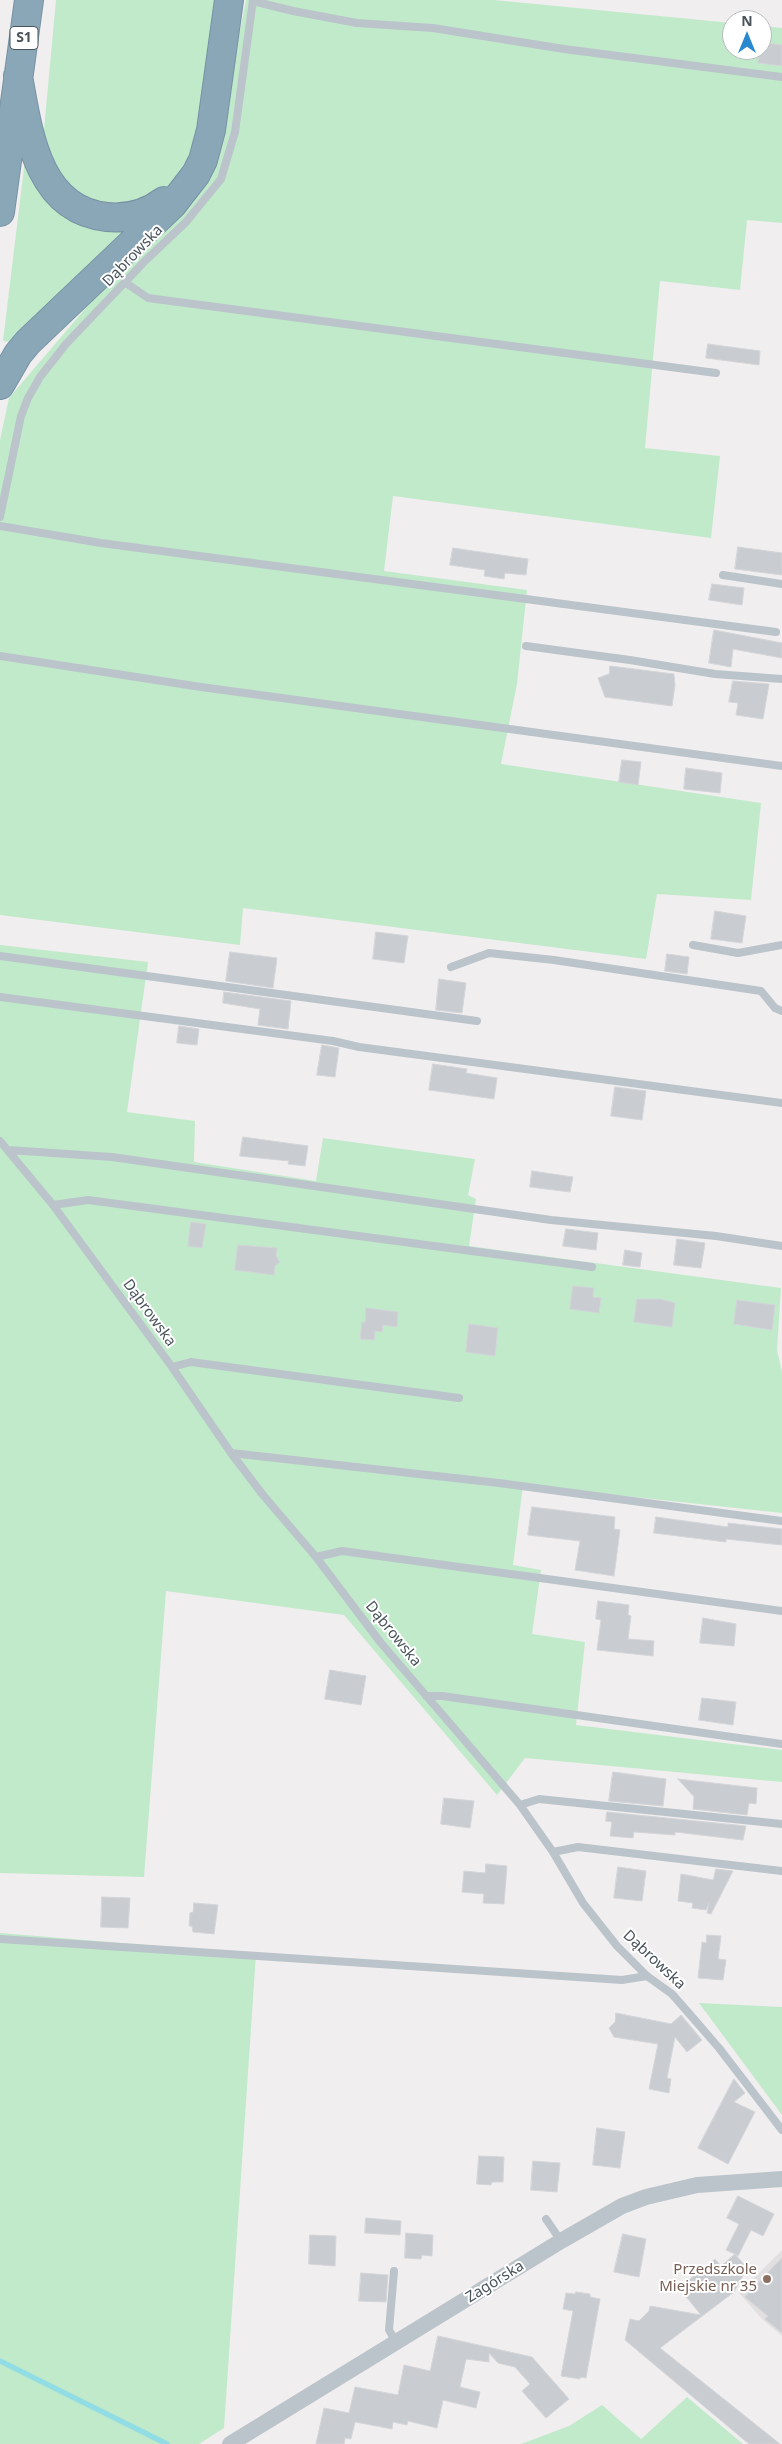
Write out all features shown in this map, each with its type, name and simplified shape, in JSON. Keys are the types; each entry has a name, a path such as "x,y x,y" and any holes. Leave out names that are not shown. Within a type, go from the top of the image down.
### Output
{"highway":[{"name":"S1","path":"0,212 29,0"},
{"path":"0,385 18,354 28,342 172,205 187,186 203,160 245,0"},
{"path":"18,76 29,132 42,170 51,184 73,205 97,216 136,216 152,209 187,186"}],"street":[{"name":"Zagórska","path":"230,2444 561,2241 622,2206 646,2197 697,2185 782,2179"}],"lane":[{"path":"245,0 293,11 357,22 433,28 564,49 782,77"},
{"name":"Dąbrowska","path":"0,517 21,416 28,398 40,377 66,344 146,260 186,222 221,179 235,132 245,0"},
{"path":"126,283 148,298 716,373"},
{"path":"0,526 120,545 776,632"},
{"path":"723,575 782,584"},
{"path":"526,646 715,674 782,679"},
{"path":"0,656 201,687 782,766"},
{"path":"693,945 738,953 782,945"},
{"path":"451,967 489,953 554,960 761,991 775,1008 782,1011"},
{"path":"0,956 477,1021"},
{"path":"0,997 782,1103"},
{"name":"Dąbrowska","path":"0,1141 10,1150 53,1205 172,1367 230,1454 316,1557 381,1643 520,1805 553,1852 583,1903 617,1946 648,1976 672,1994 719,2048 782,2130"},
{"path":"10,1150 112,1157 551,1220 716,1236 782,1246"},
{"path":"53,1205 88,1200 592,1267"},
{"path":"172,1367 191,1362 459,1398"},
{"path":"230,1454 499,1483 782,1521"},
{"path":"316,1557 342,1551 782,1611"},
{"path":"426,1696 442,1696 782,1744"},
{"path":"520,1805 539,1799 782,1824"},
{"path":"553,1852 578,1847 782,1871"},
{"path":"0,1939 622,1980 648,1976"},
{"path":"546,2219 561,2241"},
{"path":"394,2271 389,2330 396,2342"}],"shaded area":[{"name":"Przedszkole Miejskie nr 35","path":"782,2250 782,2336 763,2320 739,2293"}],"green space":[{"path":"56,0 215,0 199,128 183,170 172,185 152,201 100,207 67,186 43,140"},
{"path":"246,0 494,0 722,22 722,60 772,60 772,27 782,28 782,223 747,220 740,290 660,281 645,448 720,456 711,538 393,496 384,571 527,590 517,684 501,764 761,803 751,900 657,894 646,959 243,908 240,945 0,915 0,440 9,398 119,269 211,178"},
{"path":"26,151 36,182 137,225 19,343 3,341"},
{"path":"0,945 148,962 127,1112 195,1121 194,1162 316,1181 323,1138 475,1159 468,1195 476,1199 469,1246 781,1288 777,1350 782,1372 782,1513 523,1485 513,1565 541,1570 532,1634 585,1642 576,1725 782,1750 782,1782 525,1758 497,1795 344,1615 166,1591 144,1877 0,1873"},
{"path":"0,1933 256,1954 224,2428 199,2444 0,2444"},
{"path":"699,2003 782,2007 782,2115"},
{"path":"687,2397 743,2444 521,2444 569,2426 602,2405 641,2439"}],"building":[{"path":"772,44 782,45 782,66 758,63 759,60 772,60"},
{"path":"708,344 760,351 759,365 706,358"},
{"path":"738,547 782,553 782,575 735,569"},
{"path":"453,548 528,559 526,575 505,573 504,579 484,576 485,570 450,565"},
{"path":"712,584 744,588 742,605 709,600"},
{"path":"714,630 782,643 782,658 733,649 731,667 709,663"},
{"path":"610,666 674,674 675,685 672,706 605,697 598,678 609,674"},
{"path":"733,681 769,684 763,719 736,715 738,703 729,702"},
{"path":"622,760 641,762 638,785 619,782"},
{"path":"686,768 722,773 720,793 684,789"},
{"path":"715,911 746,916 742,943 711,939"},
{"path":"376,932 408,936 404,963 373,959"},
{"path":"230,952 277,958 273,988 226,981"},
{"path":"667,954 689,957 687,974 665,971"},
{"path":"439,979 466,983 462,1013 436,1010"},
{"path":"224,992 291,1001 288,1029 258,1025 260,1009 223,1003"},
{"path":"179,1026 199,1029 197,1045 177,1043"},
{"path":"322,1045 339,1048 335,1077 317,1075"},
{"path":"433,1064 467,1069 466,1073 497,1078 494,1099 429,1090"},
{"path":"615,1087 646,1091 642,1120 611,1116"},
{"path":"243,1137 308,1146 305,1166 288,1164 289,1161 240,1156"},
{"path":"532,1171 573,1177 570,1192 530,1187"},
{"path":"191,1222 206,1224 202,1248 188,1246"},
{"path":"566,1229 598,1233 596,1250 563,1246"},
{"path":"677,1239 705,1243 701,1268 674,1265"},
{"path":"238,1245 277,1248 276,1256 280,1262 275,1266 274,1275 235,1270"},
{"path":"625,1250 642,1253 640,1267 623,1265"},
{"path":"573,1286 594,1288 593,1297 601,1298 599,1313 570,1309"},
{"path":"637,1299 660,1299 675,1303 672,1327 634,1322"},
{"path":"737,1300 775,1305 772,1330 734,1324"},
{"path":"366,1308 398,1312 397,1327 383,1325 382,1332 375,1331 374,1340 360,1339 362,1322 365,1322"},
{"path":"469,1324 498,1328 495,1356 466,1352"},
{"path":"532,1507 615,1517 614,1529 620,1530 614,1576 575,1570 580,1541 528,1535"},
{"path":"656,1517 728,1527 728,1523 782,1529 782,1545 726,1539 726,1542 654,1533"},
{"path":"598,1601 629,1605 628,1615 631,1616 628,1639 654,1641 653,1656 597,1650 601,1620 596,1619"},
{"path":"703,1618 736,1624 734,1646 700,1643"},
{"path":"330,1670 366,1676 361,1705 325,1699"},
{"path":"702,1698 736,1702 733,1725 699,1720"},
{"path":"613,1772 666,1779 663,1806 609,1801"},
{"path":"678,1779 757,1788 756,1804 749,1803 747,1815 693,1809 694,1797"},
{"path":"444,1798 474,1801 470,1828 441,1824"},
{"path":"607,1812 746,1826 743,1840 675,1832 675,1835 634,1832 633,1838 610,1836 612,1822 606,1821"},
{"path":"486,1864 507,1866 504,1904 483,1903 484,1894 462,1892 464,1871 485,1873"},
{"path":"618,1867 646,1871 642,1901 614,1898"},
{"path":"716,1869 733,1871 711,1914 707,1913 709,1903 706,1910 692,1908 693,1903 678,1901 681,1874 713,1880"},
{"path":"102,1897 130,1898 128,1928 101,1927"},
{"path":"194,1903 218,1905 214,1934 193,1932 192,1926 189,1926 190,1913 193,1912"},
{"path":"707,1935 721,1936 718,1959 726,1960 723,1980 698,1978 702,1942 706,1943"},
{"path":"616,2013 671,2024 681,2015 702,2040 687,2052 675,2037 667,2078 671,2079 669,2093 649,2089 658,2044 614,2037 609,2028 615,2022"},
{"path":"734,2079 745,2093 734,2102 755,2112 728,2164 698,2148"},
{"path":"597,2128 625,2132 620,2168 593,2165"},
{"path":"479,2156 504,2157 503,2182 492,2182 491,2185 477,2184"},
{"path":"533,2161 560,2163 557,2192 531,2190"},
{"path":"738,2196 774,2214 763,2236 751,2230 738,2256 726,2250 739,2224 727,2218"},
{"path":"366,2218 401,2221 400,2235 365,2233"},
{"path":"406,2233 433,2235 432,2256 422,2255 421,2259 405,2258"},
{"path":"623,2234 646,2239 639,2277 614,2272"},
{"path":"310,2235 336,2236 335,2266 309,2264"},
{"path":"735,2254 747,2268 734,2292 660,2348 780,2444 749,2444 625,2340 630,2319 639,2321 649,2311 650,2306 701,2315 679,2288 715,2259 721,2266"},
{"name":"Przedszkole Miejskie nr 35","path":"782,2258 782,2333 765,2319 768,2316 745,2297"},
{"path":"361,2273 388,2275 386,2302 359,2301"},
{"path":"576,2292 590,2294 590,2297 600,2299 586,2378 580,2377 580,2379 561,2376 573,2311 563,2309 566,2293 575,2294"},
{"path":"438,2336 532,2357 569,2399 546,2418 522,2391 530,2384 515,2367 498,2363 489,2353 489,2362 466,2359 460,2387 480,2392 476,2408 443,2400 437,2428 408,2421 407,2425 393,2422 392,2429 355,2422 351,2439 345,2438 344,2444 316,2444 324,2408 349,2413 355,2387 398,2395 404,2365 430,2371"}],"waterway":[{"path":"0,2361 167,2444"}],"place":[{"name":"Przedszkole Miejskie nr 35","path":"767,2279"}]}
